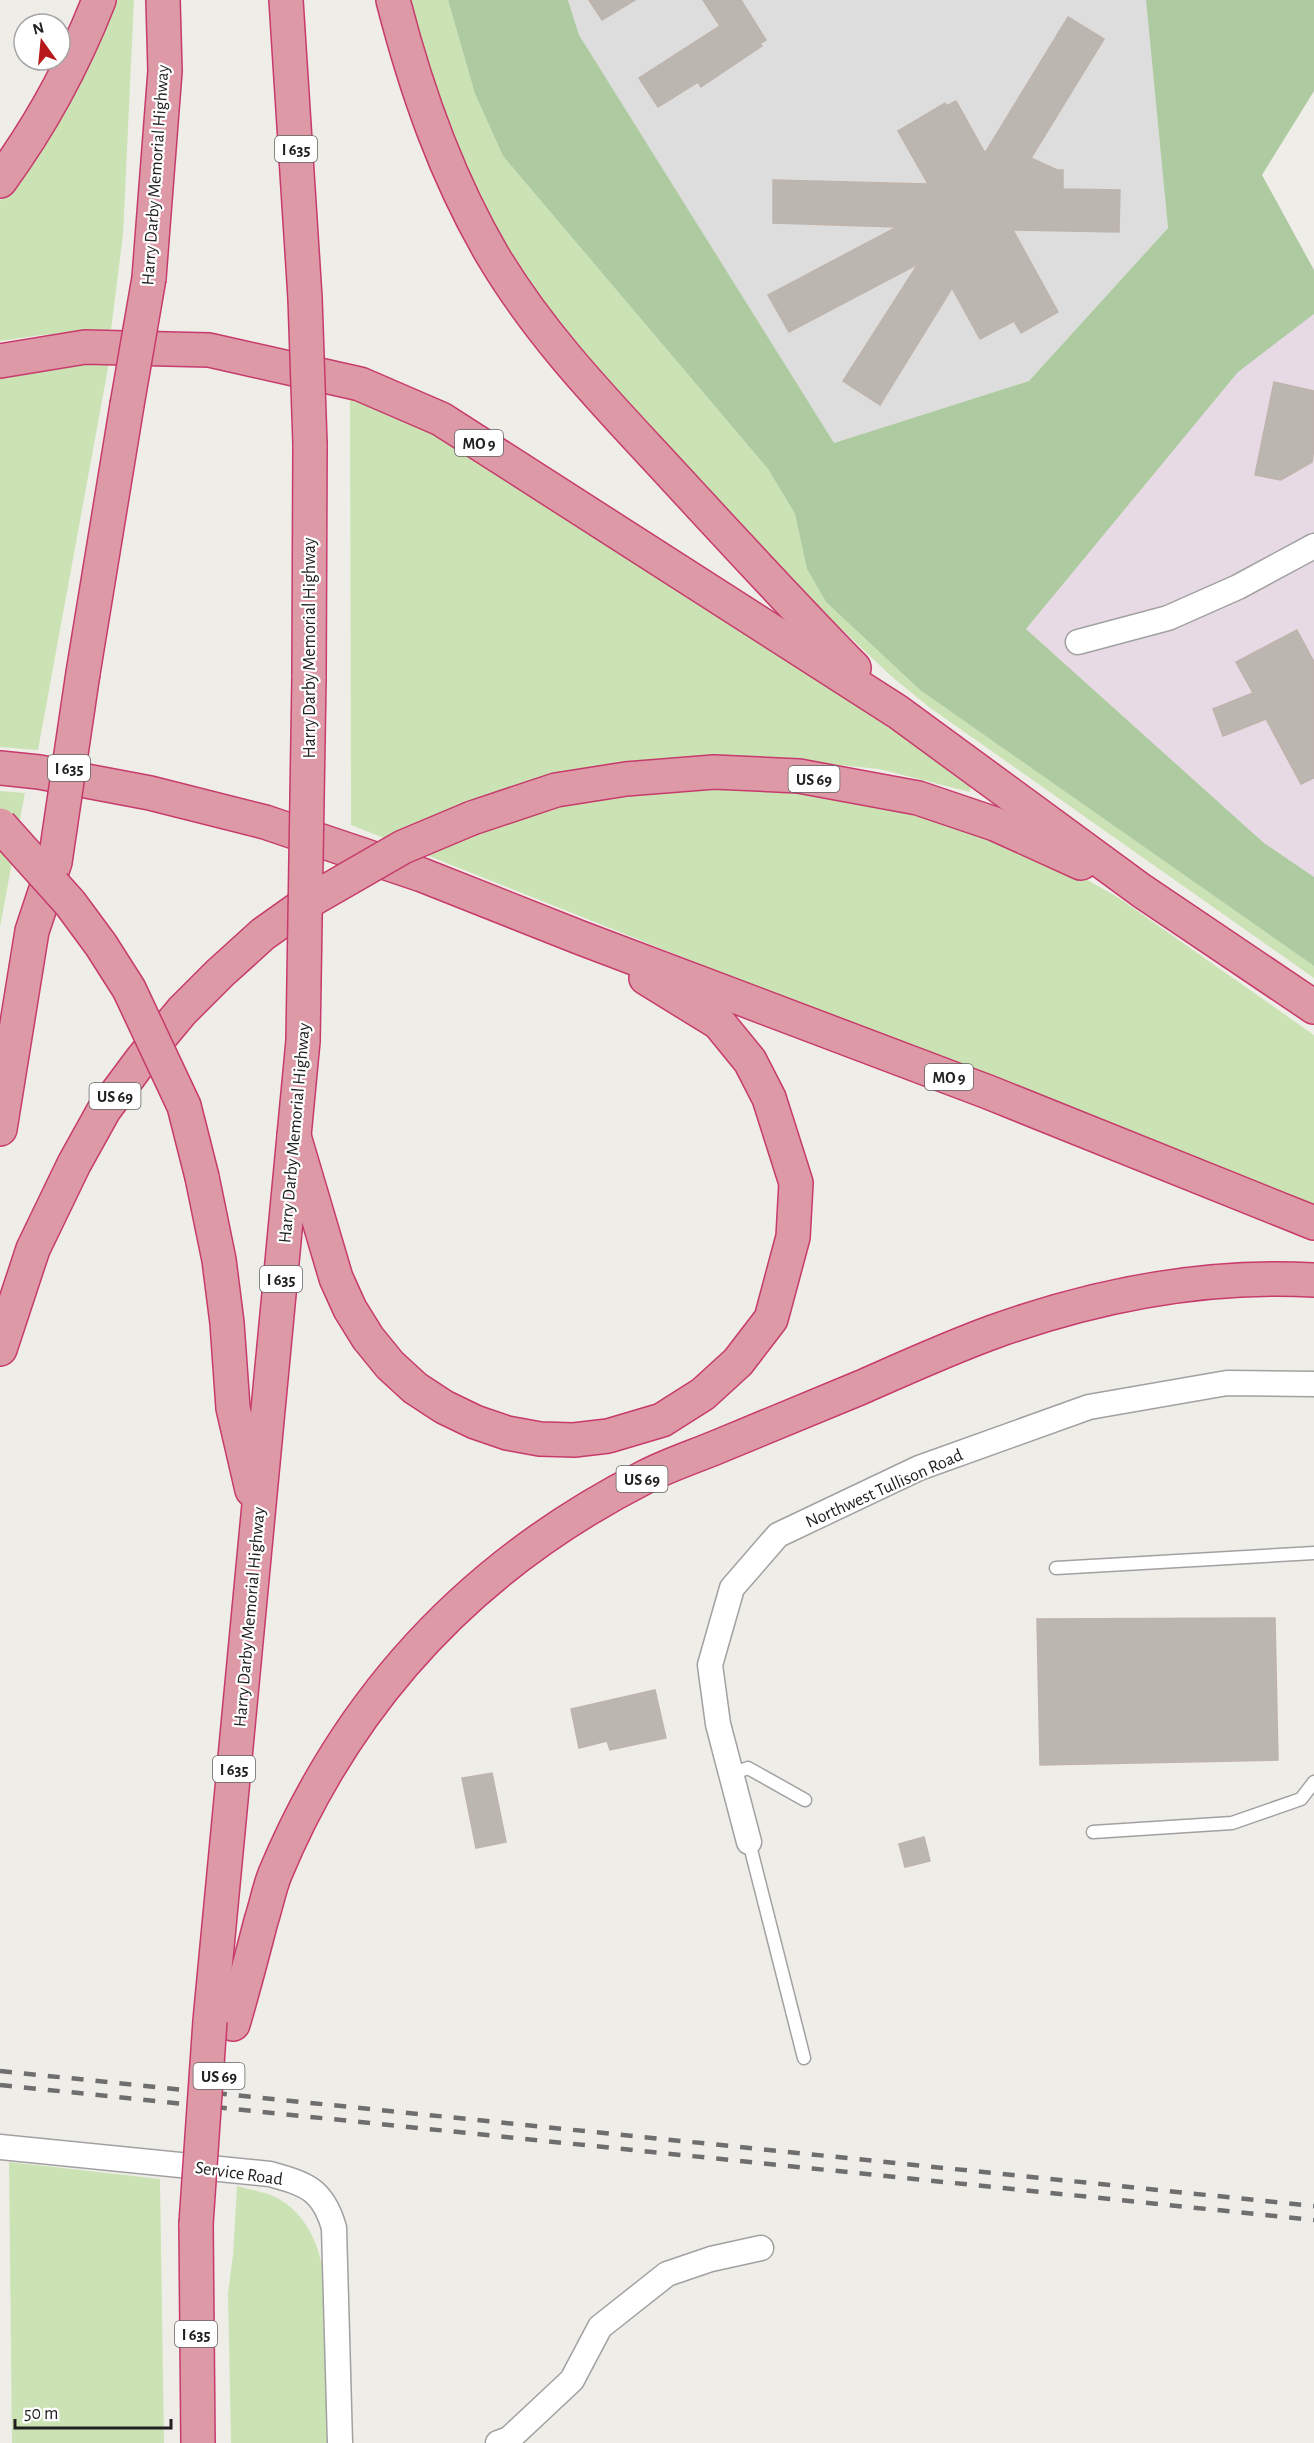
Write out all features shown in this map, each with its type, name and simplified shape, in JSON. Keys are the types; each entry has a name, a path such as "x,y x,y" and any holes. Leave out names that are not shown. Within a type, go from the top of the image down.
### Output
{"highway":[{"path":"0,181 56,94 88,29 99,0"},
{"name":"Harry Darby Memorial Highway","path":"0,1129 32,931 55,862 83,673 149,278 165,71 163,0"},
{"name":"Harry Darby Memorial Highway","path":"198,2443 196,2224 204,2128 222,2023 258,1518 303,1041 310,444 305,298 286,0"},
{"path":"393,0 422,101 442,154 477,227 525,306 570,365 801,614 898,712"},
{"name":"MO 9","path":"0,361 85,347 210,350 360,384 441,419 898,712 1142,891 1314,1007"},
{"name":"MO 9","path":"0,768 39,772 150,793 266,822 422,874 580,938 988,1092 1314,1223"},
{"name":"US 69","path":"0,1349 33,1249 74,1164 104,1110 182,1011 263,934 311,900 403,847 472,818 556,790 626,779 714,772 799,776 918,798 984,820 1142,891"},
{"path":"0,825 70,903 101,945 129,989 184,1106 202,1177 219,1260 227,1323 233,1408 258,1518"},
{"path":"0,1021 32,931"},
{"path":"294,1136 336,1278 350,1309 368,1338 390,1365 415,1388 444,1407 475,1422 507,1433 540,1439 574,1440 608,1436 662,1420 703,1394 738,1362 771,1319 793,1237 796,1183 769,1098 750,1061 719,1023 580,938"},
{"name":"US 69","path":"222,2023 274,1876 326,1772 362,1713 404,1661 463,1601 517,1556 571,1519 649,1475 991,1333 1051,1313 1107,1298 1180,1285 1260,1279 1314,1280"}],"street":[{"path":"1078,642 1168,618 1238,587 1314,546"},
{"name":"Northwest Tullison Road","path":"749,1842 718,1724 710,1665 732,1588 778,1535 919,1468 1089,1407 1227,1383 1314,1384"},
{"name":"Service Road","path":"0,2147 270,2174 304,2183 324,2202 334,2228 340,2443"},
{"path":"498,2443 509,2439 572,2380 600,2327 667,2274 711,2259 761,2248"}],"lane":[{"path":"1056,1568 1314,1553"},
{"path":"732,1774 748,1768 805,1800"},
{"path":"1093,1832 1232,1823 1301,1798 1314,1782"},
{"path":"749,1842 804,2058"}],"shaded area":[{"path":"568,0 1146,0 1168,228 1029,381 834,443 579,35"},
{"path":"1314,314 1314,877 1264,843 1026,629 1241,368"}],"green space":[{"path":"109,0 134,0 123,235 111,330 41,335 0,341 0,201 39,140"},
{"path":"402,0 448,0 475,94 503,156 768,469 795,514 807,569 826,602 920,690 1314,966 1314,978 929,707 891,676 791,581 603,387 483,224"},
{"path":"448,0 568,0 579,35 834,443 1029,381 1168,228 1146,0 1314,0 1314,91 1262,175 1314,270 1314,314 1238,372 1026,629 1264,843 1314,877 1314,966 920,690 826,602 807,569 795,514 768,469 503,156 475,94"},
{"path":"110,357 38,750 0,747 0,369"},
{"path":"350,391 480,452 971,783 970,792 879,769 758,757 694,758 540,808 643,790 760,786 915,810 1070,870 1119,898 1314,1035 1314,1206 351,825"},
{"path":"0,791 25,793 0,927"},
{"path":"9,2162 160,2179 164,2443 12,2443"},
{"path":"237,2186 269,2195 288,2205 303,2221 318,2249 323,2270 328,2443 231,2443 228,2293"}],"building":[{"path":"589,0 635,0 602,20"},
{"path":"703,0 741,0 766,40 760,44 762,46 701,87 698,82 658,107 639,78 720,26"},
{"path":"1068,17 1104,39 1031,158 1057,170 1063,170 1063,189 1120,190 1119,232 1013,230 1058,312 1021,333 1014,321 980,339 952,288 880,405 843,381 918,264 789,332 768,295 897,227 773,223 773,180 928,184 898,131 945,103 946,106 956,101 985,153"},
{"path":"1274,382 1314,391 1312,462 1281,480 1255,475"},
{"path":"1297,630 1314,662 1314,778 1301,784 1266,719 1223,736 1213,709 1253,693 1236,662"},
{"path":"1275,1618 1278,1760 1040,1765 1037,1619"},
{"path":"655,1690 666,1738 610,1750 607,1741 579,1748 571,1709"},
{"path":"492,1773 506,1842 476,1848 462,1778"},
{"path":"924,1837 930,1861 905,1867 899,1844"}],"railway":[{"path":"0,2071 1314,2206"},
{"path":"0,2085 1314,2220"}]}
